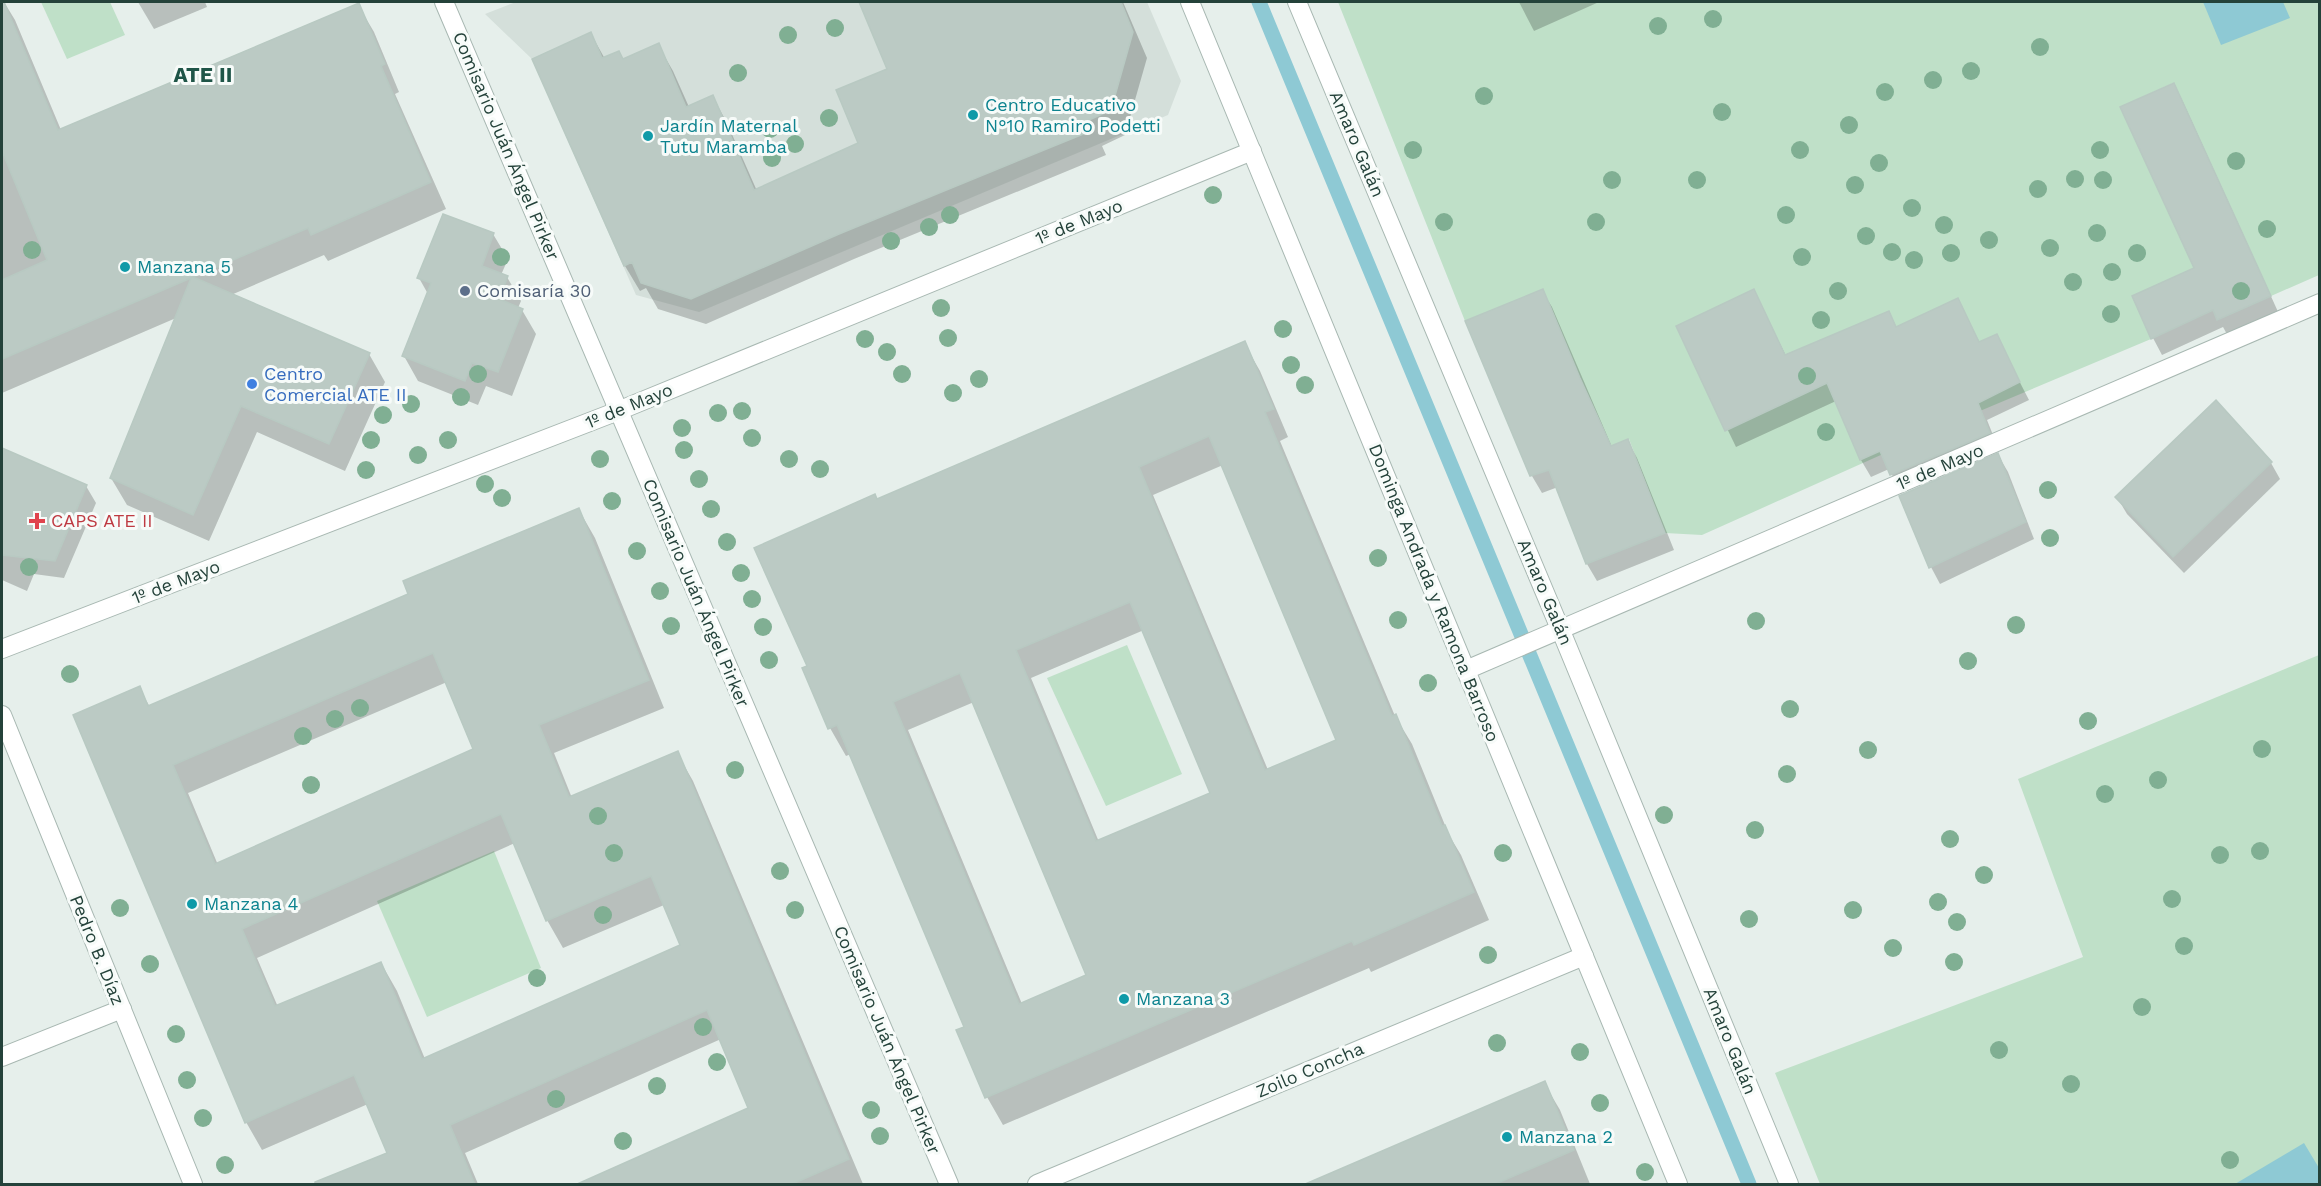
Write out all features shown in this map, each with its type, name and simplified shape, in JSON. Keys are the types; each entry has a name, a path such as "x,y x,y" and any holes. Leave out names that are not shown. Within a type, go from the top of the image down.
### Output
{"street":[{"name":"Comisario Juán Ángel Pirker","path":"444,2 949,1185"},
{"name":"Dominga Andrada y Ramona Barroso","path":"1190,2 1678,1185"},
{"name":"Amaro Galán","path":"1297,2 1561,631 1789,1185"},
{"name":"1º de Mayo","path":"2,649 618,411 1252,151"},
{"name":"1º de Mayo","path":"1466,670 2319,303"},
{"name":"Pedro B. Díaz","path":"2,715 193,1185"},
{"name":"Zoilo Concha","path":"1037,1185 1584,956"},
{"path":"2,1057 122,1009"}],"shaded area":[{"path":"516,2 1147,2 1181,81 1168,115 699,312 636,295 532,59 485,14"}],"green space":[{"path":"41,2 110,2 125,35 67,59"},
{"path":"1338,2 2319,2 2319,275 2271,296 2173,83 2120,107 2194,268 2151,339 1968,416 1702,535 1665,533 1629,439 1611,446 1543,289 1465,321"},
{"path":"1127,645 1182,774 1106,806 1047,678"},
{"path":"2319,655 2319,1184 1820,1184 1775,1073 2083,957 2018,779"},
{"path":"494,851 541,968 427,1017 377,901"}],"water":[{"path":"2203,2 2283,2 2290,18 2221,45"},
{"path":"2304,1143 2319,1168 2319,1184 2235,1184"}],"building":[{"path":"2,2 4,2 58,130 359,3 385,64 381,66 431,182 311,235 308,228 193,277 370,353 329,444 241,406 193,515 110,478 191,278 2,359 2,280 47,260 2,151"},
{"path":"859,2 1121,2 1133,32 1111,110 1089,120 1093,130 839,234 691,299 641,283 632,262 624,266 532,59 591,32 602,58 619,51 623,59 659,43 686,107 713,95 754,190 858,143 836,90 887,69"},
{"path":"2174,83 2271,296 2217,320 2213,310 2151,339 2132,296 2194,268 2120,107"},
{"name":"Comisaría 30","path":"443,214 494,233 482,266 508,276 499,299 523,309 498,372 472,363 465,381 402,356 431,283 417,278"},
{"path":"1543,289 1611,446 1628,439 1665,533 1586,564 1549,470 1530,476 1465,321"},
{"path":"1754,289 1785,355 1889,311 1896,327 1958,298 1979,342 1997,334 2020,382 1978,403 1990,433 1890,475 1880,451 1860,460 1827,383 1725,431 1676,326"},
{"path":"1245,341 1274,409 1265,412 1392,716 1396,714 1442,826 1445,825 1474,892 1354,945 1352,941 985,1098 956,1030 964,1027 837,725 828,729 802,668 807,666 754,548 875,494 877,499","holes":["1209,436 1336,740 1265,770 1139,467","1130,602 1210,793 1096,841 1016,650","960,673 1086,975 1019,1004 893,702"]},
{"path":"2216,400 2272,462 2173,557 2115,497"},
{"name":"CAPS ATE II","path":"2,448 87,485 55,561 2,555"},
{"path":"1998,453 2026,522 1929,568 1899,496"},
{"path":"579,508 649,680 539,725 569,797 678,751 849,1159 790,1185 575,1185 748,1108 707,1010 450,1125 475,1185 315,1185 315,1182 387,1153 354,1075 245,1123 73,715 140,686 148,706 408,594 403,581","holes":["433,653 473,749 215,864 173,765","501,814 546,921 651,876 680,945 422,1059 381,962 275,1006 242,929"]},
{"name":"Manzana 2","path":"1545,1081 1574,1150 1493,1185 1303,1185"}],"waterway":[{"path":"1259,2 1749,1184"}],"place":[{"name":"Centro Educativo N°10 Ramiro Podetti","path":"973,115"},
{"name":"Jardín Maternal Tutu Maramba","path":"648,136"},
{"name":"Manzana 5","path":"125,267"},
{"name":"Comisaría 30","path":"465,291"},
{"name":"Centro Comercial ATE II","path":"252,384"},
{"name":"CAPS ATE II","path":"37,521"},
{"name":"Manzana 4","path":"192,904"},
{"name":"Manzana 3","path":"1124,999"},
{"name":"Manzana 2","path":"1507,1137"}],"district":[{"name":"ATE II","path":"203,75"}]}
